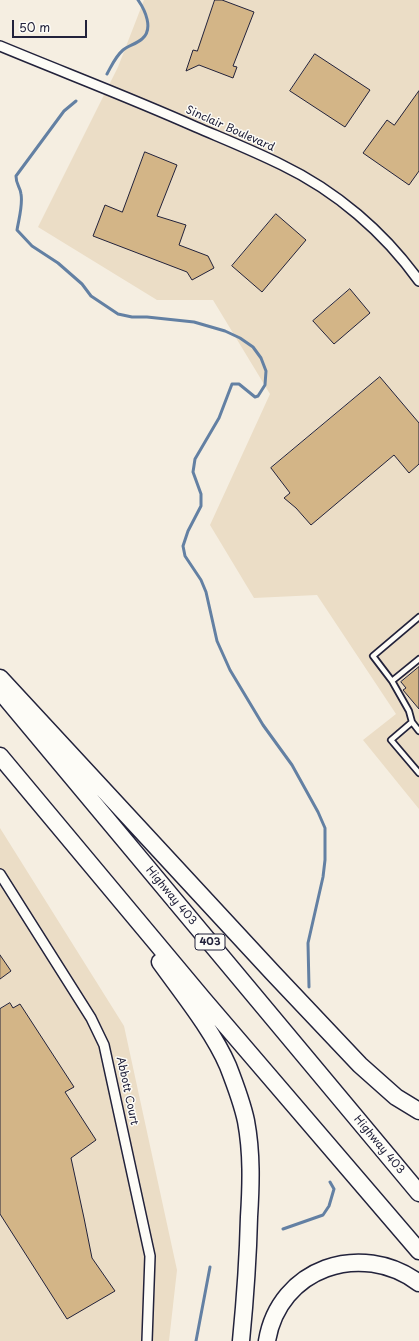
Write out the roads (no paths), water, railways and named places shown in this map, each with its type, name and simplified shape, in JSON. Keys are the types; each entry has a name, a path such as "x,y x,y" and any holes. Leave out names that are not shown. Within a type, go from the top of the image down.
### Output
{"highway":[{"path":"0,678 262,962 360,1065 396,1097 419,1111"},
{"name":"Highway 403","path":"0,691 419,1193"},
{"path":"0,756 40,802 203,999 419,1251"},
{"path":"40,802 50,825 149,946 212,1036 230,1071 240,1098 246,1121 250,1156 247,1271 241,1341"},
{"path":"267,1341 273,1316 282,1302 299,1284 316,1272 330,1266 352,1262 377,1264 400,1273 419,1283"}],"street":[{"name":"Sinclair Boulevard","path":"0,46 174,117 282,165 338,198 376,231 404,261 419,281"},
{"name":"Abbott Court","path":"0,874 91,1018 104,1045 150,1256 147,1341"}],"lane":[{"path":"419,617 373,656 392,681 409,710 412,722 419,731"},
{"path":"392,681 419,659"},
{"path":"412,722 391,740 419,774"}],"waterway":[{"path":"107,74 120,53 140,41 146,35 148,25 146,14 138,0"},
{"path":"76,101 64,111 16,176 22,203 17,230 32,246 58,263 82,284 91,296 118,314 132,317 147,317 194,322 225,331 240,338 253,347 261,358 266,371 265,385 258,396 255,397 239,384 232,384 219,418 195,459 193,472 201,494 201,506 188,531 183,546 185,556 201,580 206,592 217,641 230,670 263,725 292,765 318,812 325,828 325,860 323,877 308,943 309,987"},
{"path":"283,1229 323,1215 329,1206 334,1189 330,1182"},
{"path":"196,1341 210,1267"}]}
